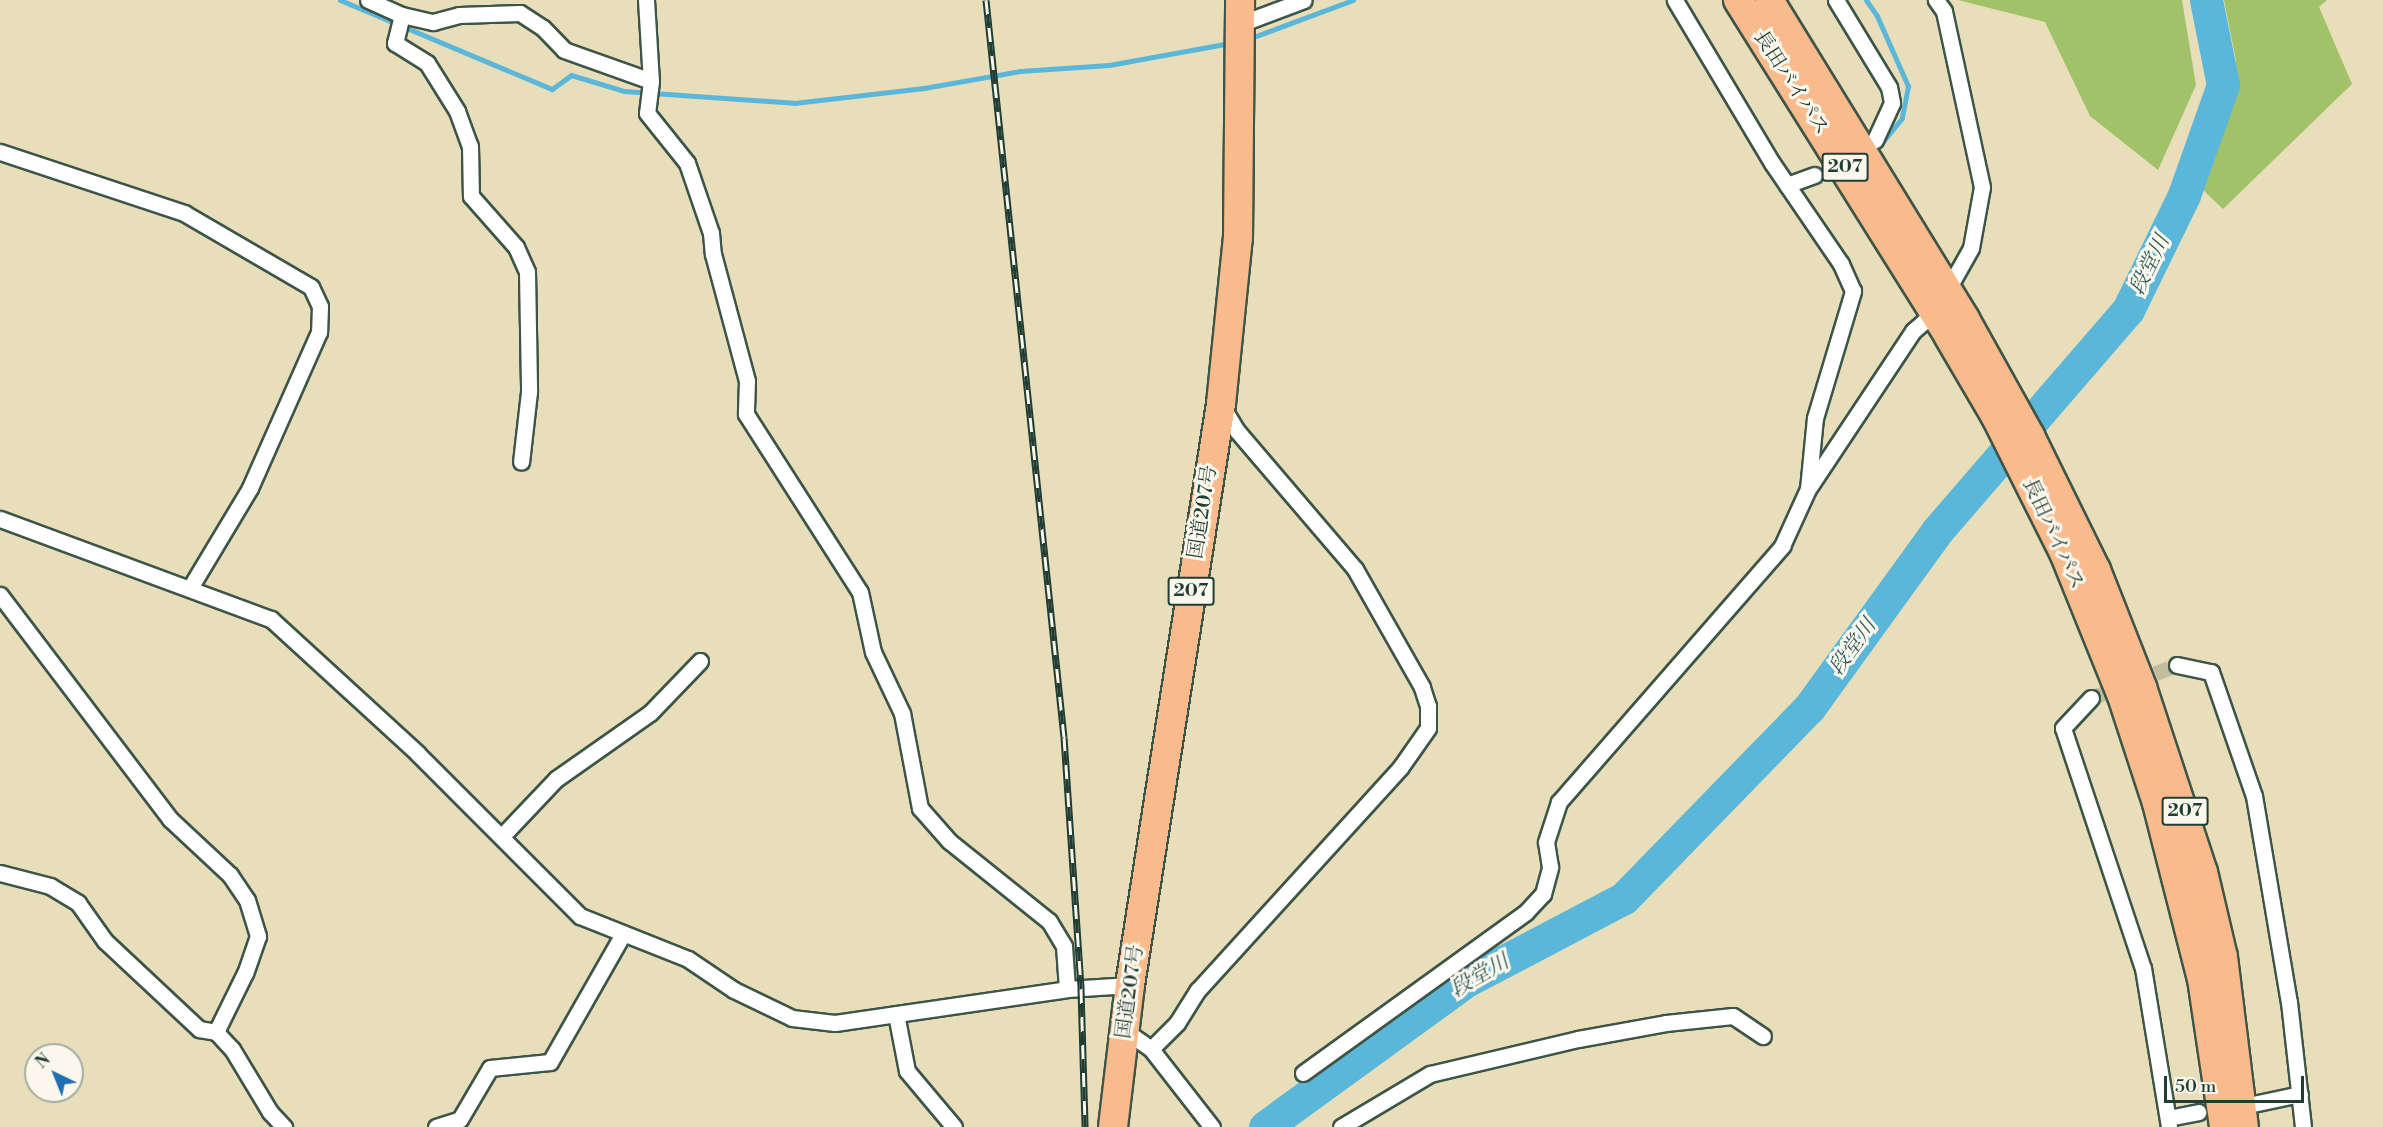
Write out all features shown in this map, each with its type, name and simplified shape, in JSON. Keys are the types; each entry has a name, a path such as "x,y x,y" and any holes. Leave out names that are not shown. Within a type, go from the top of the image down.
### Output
{"highway":[{"name":"長田バイパス","path":"1738,0 1942,302"},
{"name":"長田バイパス","path":"1769,0 1957,328 2072,545 2157,803 2202,979 2232,1117"},
{"name":"国道207号","path":"1113,1127 1124,1030 1221,404 1238,238 1240,26"}],"street":[{"path":"368,0 402,19 433,22 459,15 520,13 543,28 564,50 651,82"},
{"path":"646,0 651,82 647,113 687,163 711,233 713,254 747,381 746,414 860,592 873,652 902,712 920,808 949,841 1049,921 1064,946 1066,989"},
{"path":"1240,26 1304,0"},
{"path":"1675,0 1787,185 1841,264 1852,291 1815,417 1808,489"},
{"path":"1836,0 1889,87 1892,103 1875,140"},
{"path":"1303,1073 1526,912 1543,894 1550,867 1546,842 1559,802 1782,546 1808,489 1913,331 1942,302 1971,248 1982,187 1944,11 1936,0"},
{"path":"402,19 395,44 427,63 457,111 470,146 471,196 516,247 527,272 529,392 521,462"},
{"path":"0,152 184,213 311,287 320,306 319,332 250,488 190,588"},
{"path":"1787,185 1814,175"},
{"path":"1151,1049 1177,1023 1198,990 1400,768 1428,729 1428,706 1422,687 1355,568 1237,431 1221,404"},
{"path":"0,519 271,619 502,836 580,916 622,936 688,959 734,990 792,1018 835,1023 1066,989 1131,985"},
{"path":"0,595 170,819 231,875 247,900 258,936 245,973 216,1032"},
{"path":"502,836 556,779 650,713 700,661"},
{"path":"2177,665 2211,672 2253,796 2289,1002 2303,1127"},
{"path":"2091,698 2063,728 2143,968 2168,1122 2232,1117 2300,1094"},
{"path":"0,873 50,886 78,903 105,941 199,1029 216,1032 232,1049 270,1112 284,1127"},
{"path":"436,1127 460,1119 490,1068 550,1062 622,936"},
{"path":"896,1014 907,1071 954,1127"},
{"path":"1341,1127 1430,1074 1578,1039 1666,1023 1733,1016 1763,1035"},
{"path":"1124,1030 1151,1049 1212,1127"}],"green space":[{"path":"1958,0 2182,0 2196,85 2158,170 2090,116 2045,22"},
{"path":"2224,0 2327,0 2319,7 2352,84 2223,209 2201,188 2236,61"}],"waterway":[{"path":"340,0 552,89 571,75 624,91 794,103 924,88 1020,71 1109,65 1230,43"},
{"path":"1248,39 1353,0"},
{"path":"1866,0 1877,16 1908,86 1902,118 1880,145"},
{"name":"段堂川","path":"1265,1127 1466,981 1624,898 1809,708 1937,531 2128,310 2184,195 2223,85 2206,0"}],"tunnel":[{"path":"2091,698 2177,665"}],"railway":[{"path":"986,0 1064,737 1081,989 1085,1127"}]}
